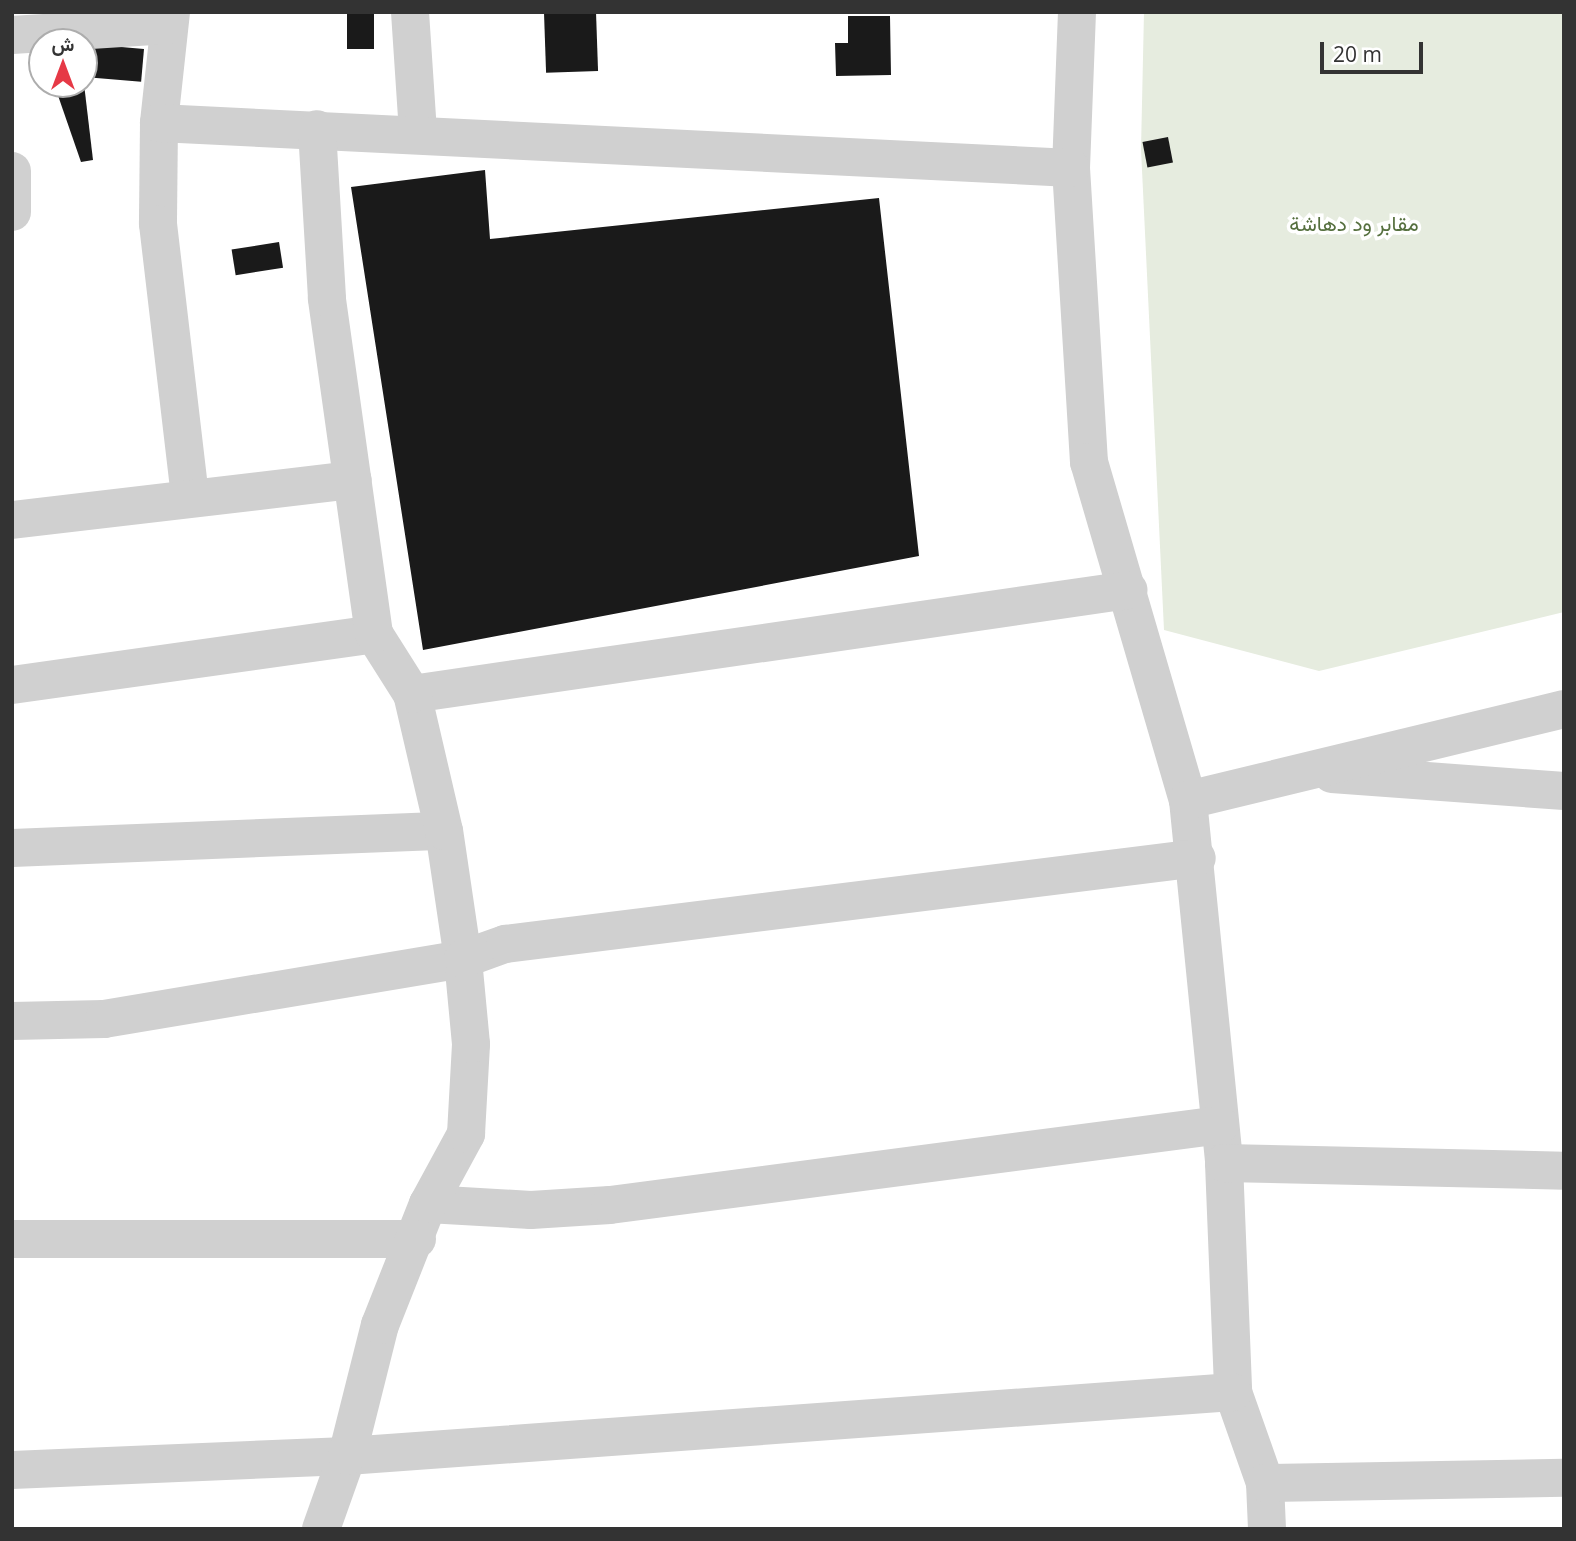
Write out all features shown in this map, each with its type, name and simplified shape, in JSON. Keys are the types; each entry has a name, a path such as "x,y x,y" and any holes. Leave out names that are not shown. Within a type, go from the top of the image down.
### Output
{"street":[{"path":"410,12 418,133"},
{"path":"1077,12 1071,168 1089,462 1188,800 1197,858 1224,1163 1233,1392 1265,1483 1267,1529"},
{"path":"12,35 170,19 159,124 158,223 190,496"},
{"path":"159,124 418,133 1071,168"},
{"path":"317,129 324,272 374,634 412,694 444,831 463,959 471,1044 466,1134 422,1222 380,1325 347,1456 321,1529"},
{"path":"12,170 12,212"},
{"path":"12,520 190,496 353,480"},
{"path":"412,694 1128,590"},
{"path":"12,685 374,634"},
{"path":"1188,800 1294,771 1564,709"},
{"path":"1294,771 1564,791"},
{"path":"12,848 444,831"},
{"path":"12,1021 104,1019 463,959 505,944 1197,858"},
{"path":"12,1239 422,1222 531,1210 610,1205 1220,1125"},
{"path":"1224,1163 1564,1171"},
{"path":"12,1470 347,1456 1233,1392"},
{"path":"1265,1483 1564,1478"}],"green space":[{"name":"مقابر ود دهاشة","path":"1144,12 1564,12 1564,612 1319,671 1164,630 1141,149"}],"building":[{"path":"347,12 374,12 374,49 347,49"},
{"path":"596,12 598,71 546,73 544,14"},
{"path":"848,16 890,16 891,75 836,76 835,43 848,43"},
{"path":"98,45 144,49 141,82 98,78"},
{"path":"59,98 86,98 93,160 81,162"},
{"path":"1168,137 1173,163 1147,167 1142,142"},
{"path":"485,170 490,239 879,198 919,556 423,650 351,187"},
{"path":"279,242 283,268 236,275 232,250"}]}
